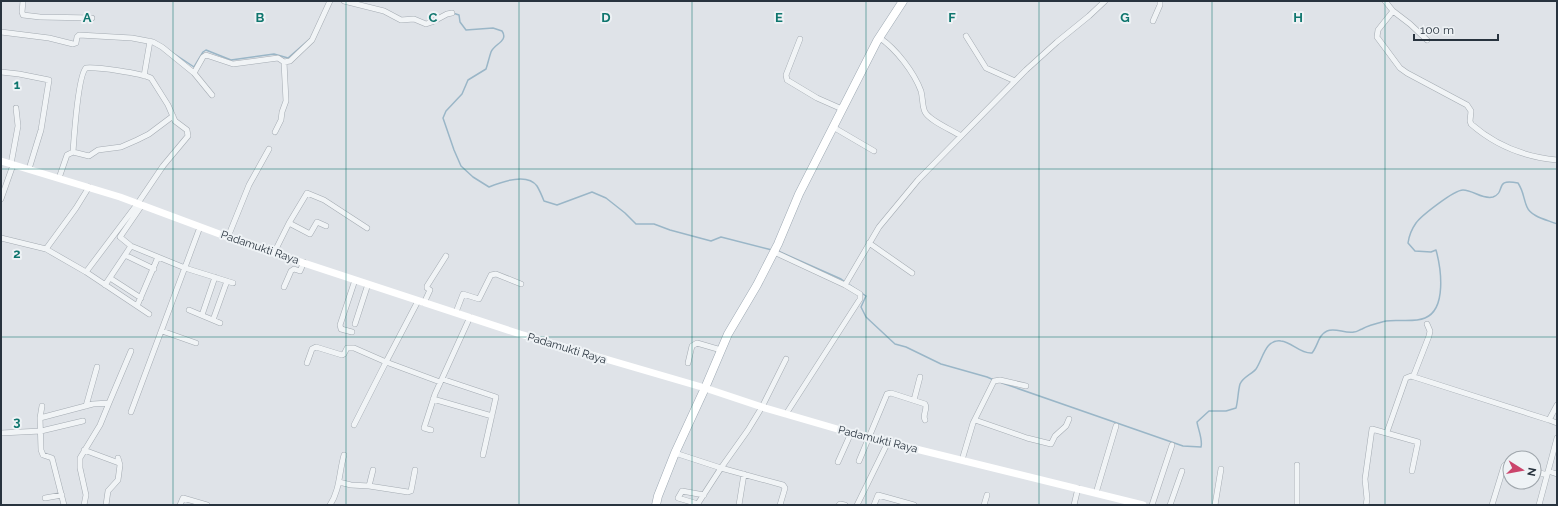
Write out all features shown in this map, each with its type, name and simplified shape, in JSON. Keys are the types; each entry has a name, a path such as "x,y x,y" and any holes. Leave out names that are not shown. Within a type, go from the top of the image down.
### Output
{"main road":[{"path":"656,505 658,496 675,453 728,334 757,285 774,252 799,194 842,109 880,38 903,1"}],"street":[{"path":"23,1 22,12 24,14 40,17 92,18"},
{"path":"194,73 203,57 206,55 233,64 274,58 280,59 284,62 290,61 312,40 330,1"},
{"path":"344,1 384,11 401,20 414,19 426,24 452,13"},
{"path":"845,285 879,227 918,180 1026,70 1090,16 1105,1"},
{"path":"1153,20 1160,5 1160,1"},
{"path":"1385,1 1393,11 1414,27 1427,40"},
{"path":"1393,11 1376,34 1378,40 1400,68 1421,82 1468,105 1472,111 1470,121 1471,124 1493,140 1520,153 1540,159 1557,160"},
{"path":"1,32 49,38 73,44 76,43 77,37 80,36 132,38 150,41 162,47 194,73 212,95"},
{"path":"966,36 986,68 1015,81"},
{"path":"880,38 894,48 915,79 921,91 926,113 931,118 961,136"},
{"path":"800,39 786,75 787,80 816,98 842,109"},
{"path":"144,76 150,41"},
{"path":"275,132 281,120 286,101 284,62"},
{"path":"73,152 74,127 81,81 86,68 144,76 153,80 168,105 175,121 187,130 188,136 163,166 120,237 121,240 131,246 185,268 233,283"},
{"path":"1,72 49,80 41,130 29,169"},
{"path":"1,199 12,164 18,126 16,108"},
{"path":"59,178 67,154 73,152 89,156 98,150 120,147 149,134 173,116"},
{"path":"833,127 874,151"},
{"path":"228,237 249,185 269,149"},
{"name":"Padamukti Raya","path":"1,161 140,204 228,237 421,302 470,316 527,336 705,388 762,407 851,433 1143,505"},
{"path":"46,249 76,208 89,187"},
{"path":"274,253 289,223 307,193 324,200 367,228"},
{"path":"86,272 140,204"},
{"path":"289,223 310,234 317,222 326,226"},
{"path":"131,412 200,227"},
{"path":"1,238 46,249 86,272 149,314"},
{"path":"869,243 912,273"},
{"path":"105,285 131,246"},
{"path":"774,252 845,285 860,294 860,299 786,414"},
{"path":"125,255 154,269"},
{"path":"354,425 386,362 421,302 430,290 427,286 446,256"},
{"path":"137,306 158,257"},
{"path":"284,287 291,271 294,269 300,271 304,262"},
{"path":"456,312 463,294 479,299 491,275 496,274 522,284"},
{"path":"110,278 141,298"},
{"path":"202,314 214,278"},
{"path":"352,332 341,329 340,326 355,280"},
{"path":"213,320 227,282"},
{"path":"355,324 368,284"},
{"path":"189,310 202,314 220,323"},
{"path":"431,430 424,428 433,399 470,316"},
{"path":"1413,377 1429,336 1427,324"},
{"path":"162,331 196,343"},
{"path":"688,363 692,346 697,343 721,350"},
{"path":"307,363 312,349 316,347 342,355 347,348 354,348 386,362 496,396 484,455"},
{"path":"84,505 86,495 79,462 81,455 100,425 131,351"},
{"path":"704,495 682,491 678,498 697,504 704,495 762,407 786,359"},
{"path":"86,406 97,367"},
{"path":"1387,432 1408,376 1557,423"},
{"path":"914,400 920,377"},
{"path":"962,460 975,420 994,381 996,380 1026,386"},
{"path":"859,461 887,394 892,393 926,405 925,420"},
{"path":"433,399 492,416"},
{"path":"40,418 93,404 109,403"},
{"path":"1550,420 1557,404"},
{"path":"42,406 40,418 42,453 44,456 52,458 64,505"},
{"path":"975,420 1027,438 1050,444 1055,436 1066,426 1069,419"},
{"path":"1,433 41,431 83,421"},
{"path":"1096,493 1116,426"},
{"path":"1366,505 1367,499 1365,479 1373,429 1418,442 1412,471"},
{"path":"838,462 851,433"},
{"path":"1539,505 1557,438"},
{"path":"856,505 888,442"},
{"path":"1152,505 1172,445"},
{"path":"84,450 118,461 118,480 108,491 106,505"},
{"path":"675,453 721,468 783,485 784,488 780,505"},
{"path":"330,505 335,496 339,482 344,455"},
{"path":"1297,465 1297,505"},
{"path":"1215,505 1222,468"},
{"path":"368,486 373,470"},
{"path":"339,482 351,485 408,492 411,491 415,470"},
{"path":"1170,505 1182,471"},
{"path":"1492,505 1502,472"},
{"path":"1542,473 1557,474"},
{"path":"739,505 744,474"},
{"path":"1074,505 1078,488"},
{"path":"45,498 62,495"},
{"path":"874,505 878,495 914,505"},
{"path":"984,505 987,495"},
{"path":"180,505 183,498 207,505"},
{"path":"839,505 845,505"}],"waterway":[{"path":"453,13 459,15 460,22 466,30 493,28 502,31 504,34 502,40 491,52 486,69 468,80 462,94 446,111 443,118 461,166 473,177 489,187 514,179 527,180 533,182 537,186 544,201 557,205 592,192 606,198 636,224 654,224 711,241 721,237 772,250"},
{"path":"173,53 194,67 203,52 206,50 231,60 274,54 288,58 311,38"},
{"path":"1002,383 1183,446 1201,447 1201,438 1197,422 1209,411 1226,411 1236,408 1240,384 1243,379 1256,369 1265,350 1271,343 1281,341 1289,343 1304,352 1312,353 1322,335 1327,331 1337,330 1355,332 1371,325 1386,321 1411,321 1425,318 1432,313 1437,306 1441,287 1441,277 1436,250 1431,252 1415,251 1408,243 1410,233 1416,223 1431,209 1445,199 1463,190 1489,198 1497,195 1501,186 1506,182 1518,183 1529,210 1536,216 1557,224"},
{"path":"778,251 841,279 866,296 861,307 866,317 895,344 906,347 941,364 994,380"}]}
